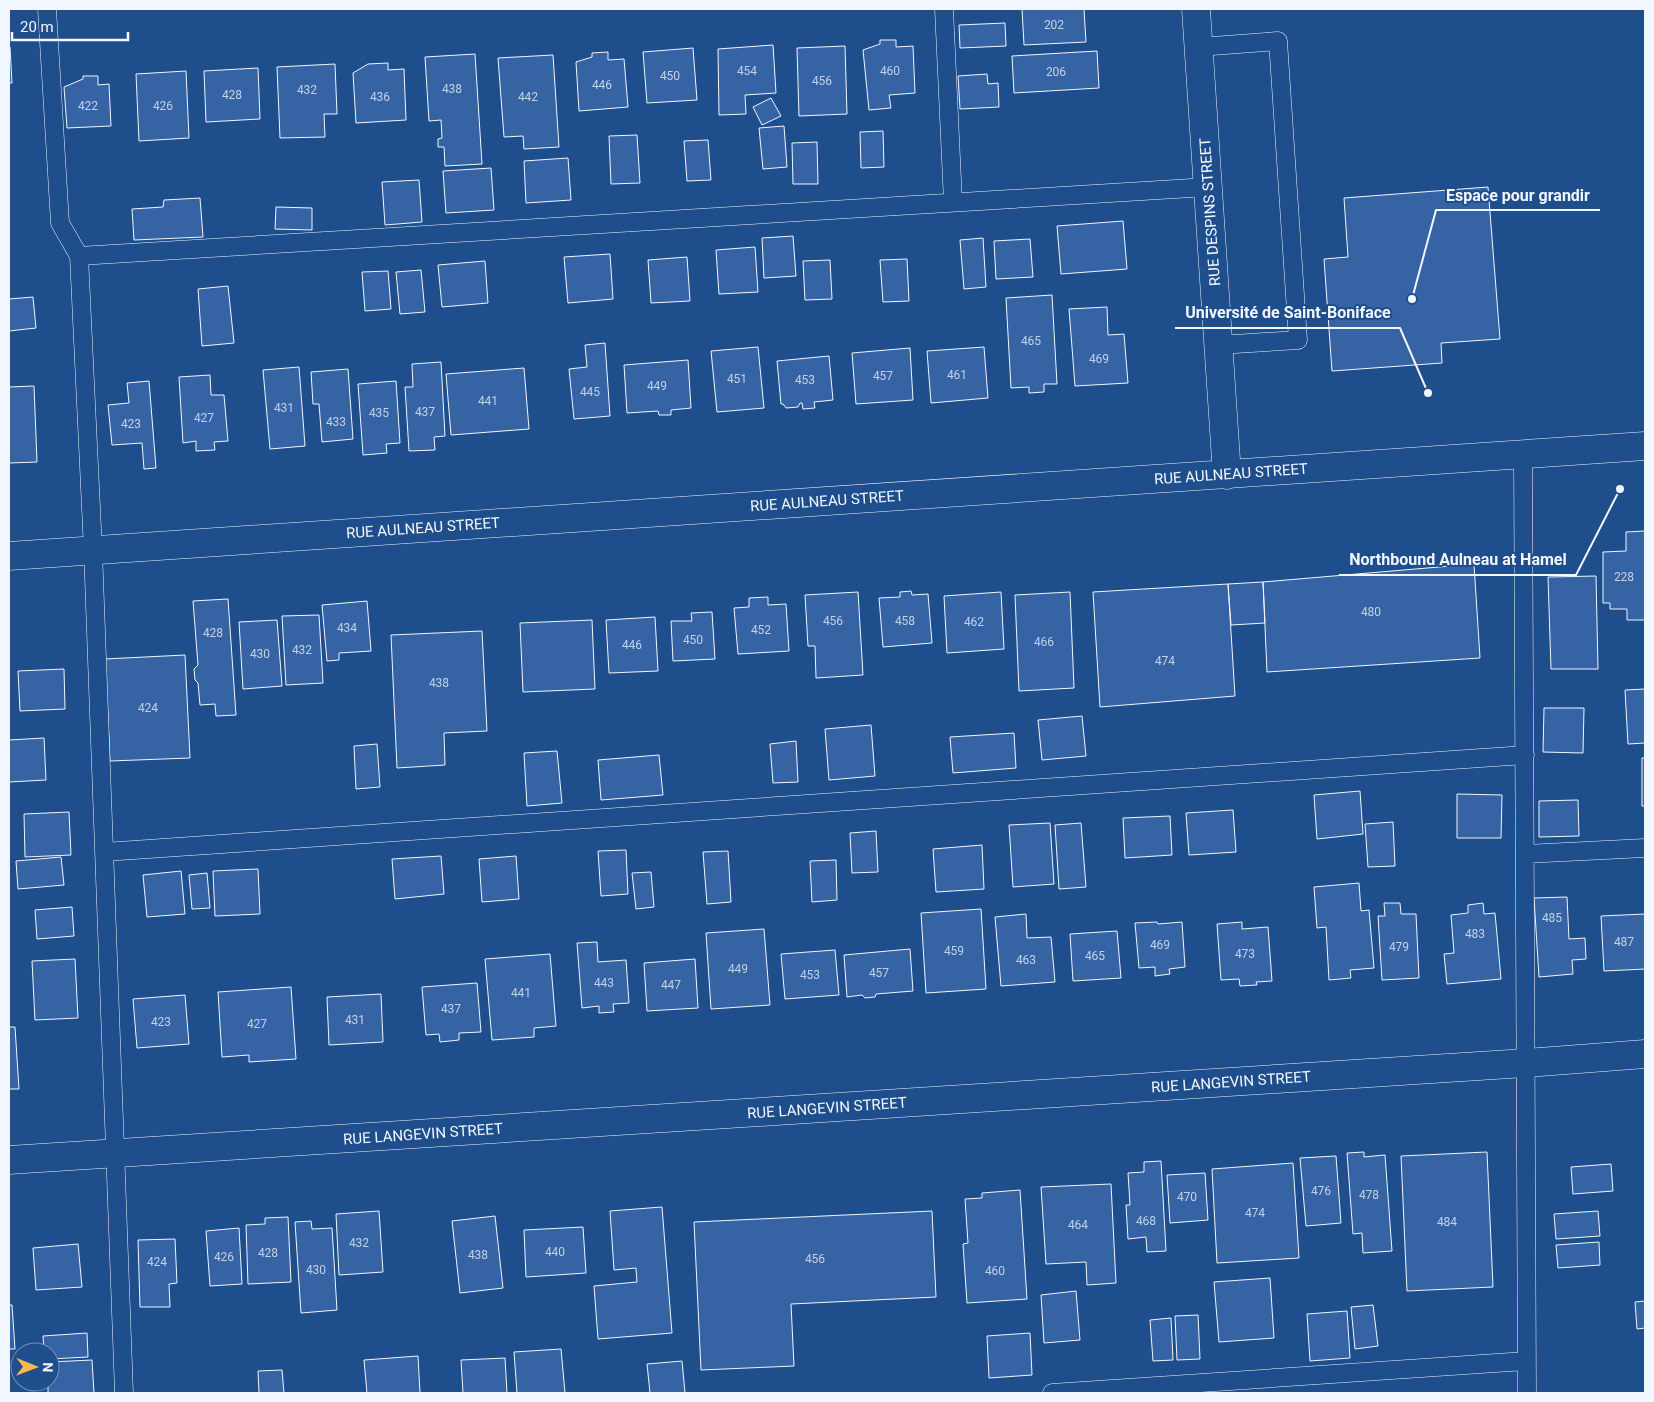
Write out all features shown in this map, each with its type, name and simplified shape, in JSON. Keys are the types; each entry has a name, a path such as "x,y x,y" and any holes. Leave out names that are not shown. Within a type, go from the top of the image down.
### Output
{"street":[{"name":"RUE DESPINS STREET","path":"1196,9 1227,475"},
{"name":"RUE AULNEAU STREET","path":"9,556 1645,446"},
{"name":"RUE LANGEVIN STREET","path":"9,1160 1645,1054"}],"lane":[{"path":"47,9 60,223 79,256 93,550 124,1393"},
{"path":"944,9 953,202"},
{"path":"1199,47 1278,41 1290,210 1298,340 1218,345"},
{"path":"79,256 1208,187"},
{"path":"1523,454 1526,1393"},
{"path":"104,852 1525,755"},
{"path":"1525,854 1645,848"},
{"path":"1052,1393 1526,1361"}],"building":[{"path":"1022,9 1084,9 1086,42 1024,45"},
{"path":"1005,23 1006,46 960,48 959,25"},
{"path":"880,40 896,40 896,47 913,46 915,93 889,95 891,108 869,110 863,50 880,44"},
{"path":"773,45 776,93 745,95 746,114 719,115 718,49"},
{"path":"845,46 847,114 799,116 797,48"},
{"path":"10,47 12,83 9,83"},
{"path":"693,48 697,100 647,103 643,52"},
{"path":"1097,51 1099,88 1014,93 1012,56"},
{"path":"608,52 608,60 624,59 628,107 579,111 576,62 592,57 592,53"},
{"path":"475,54 482,164 445,166 444,147 438,147 438,139 442,138 441,120 429,121 425,57"},
{"path":"553,55 559,147 524,149 523,136 504,137 498,58"},
{"path":"388,63 388,70 404,69 406,120 356,123 353,73 368,64"},
{"path":"335,64 337,114 324,114 325,137 280,138 277,67"},
{"path":"258,68 260,119 206,122 204,71"},
{"path":"186,71 189,138 139,141 136,74"},
{"path":"987,74 988,84 998,83 999,107 960,109 958,76"},
{"path":"83,76 98,76 98,85 109,84 111,126 67,128 64,87 83,79"},
{"path":"771,98 781,116 762,125 753,107"},
{"path":"784,126 787,167 763,169 759,128"},
{"path":"883,131 884,167 861,168 860,132"},
{"path":"637,135 640,183 611,184 609,136"},
{"path":"708,140 711,180 687,181 684,141"},
{"path":"817,142 818,184 793,184 792,143"},
{"path":"568,158 571,200 526,203 524,161"},
{"path":"491,168 494,210 446,213 443,171"},
{"path":"419,180 422,222 385,225 382,182"},
{"path":"1488,187 1500,339 1441,343 1442,363 1332,371 1324,259 1348,257 1344,198"},
{"path":"200,198 203,237 134,240 132,209 163,207 164,200"},
{"path":"276,207 312,208 312,230 275,229"},
{"path":"1123,221 1127,269 1061,274 1057,226"},
{"path":"793,236 796,276 764,278 762,238"},
{"path":"983,238 986,287 964,289 960,240"},
{"path":"1030,239 1033,277 996,279 994,241"},
{"path":"755,247 758,292 719,294 716,250"},
{"path":"610,254 613,299 568,303 564,257"},
{"path":"687,257 690,301 651,303 648,260"},
{"path":"907,259 909,301 883,302 880,260"},
{"path":"830,260 832,299 805,300 803,261"},
{"path":"485,261 488,303 442,307 438,265"},
{"path":"421,270 425,312 400,314 396,272"},
{"path":"388,271 391,309 365,311 362,272"},
{"path":"228,286 234,343 202,346 198,289"},
{"path":"1052,295 1057,384 1044,384 1044,392 1029,393 1029,387 1011,388 1006,298"},
{"path":"33,297 36,328 9,331 9,299"},
{"path":"1107,307 1108,335 1124,334 1128,383 1075,386 1069,309"},
{"path":"605,343 610,416 574,419 569,369 587,367 585,345"},
{"path":"758,347 764,408 717,412 711,351"},
{"path":"984,347 988,398 931,403 927,351"},
{"path":"910,348 913,400 856,404 852,353"},
{"path":"829,356 833,400 814,402 815,408 803,409 802,403 798,407 786,408 781,404 777,361"},
{"path":"688,360 691,408 671,410 671,415 659,415 658,411 627,413 624,365"},
{"path":"441,362 445,436 434,437 435,450 409,451 405,387 413,387 412,364"},
{"path":"299,367 305,446 270,449 263,370"},
{"path":"524,368 529,429 451,435 446,374"},
{"path":"348,369 353,439 322,442 319,404 313,404 311,372"},
{"path":"210,375 211,395 224,395 228,441 214,442 215,450 196,451 196,441 183,443 179,377"},
{"path":"149,381 156,468 144,469 142,443 112,445 108,405 129,403 127,383"},
{"path":"396,381 400,443 386,444 387,453 363,455 358,384"},
{"path":"34,386 37,462 9,463 9,387"},
{"path":"1645,531 1645,620 1627,620 1627,609 1610,609 1610,603 1603,603 1603,552 1626,551 1626,532"},
{"path":"1474,564 1480,658 1267,672 1263,582"},
{"path":"1596,576 1598,669 1551,669 1548,577"},
{"path":"1263,582 1265,623 1231,625 1228,584"},
{"path":"1228,584 1235,696 1100,707 1093,592"},
{"path":"911,591 912,595 928,594 932,643 883,647 879,598 900,597 900,592"},
{"path":"858,592 863,675 816,678 815,646 808,646 805,595"},
{"path":"1001,592 1004,649 947,653 944,596"},
{"path":"1070,592 1074,688 1019,691 1015,595"},
{"path":"768,597 768,605 786,604 789,651 738,654 734,608 749,607 749,598"},
{"path":"228,599 236,715 216,716 215,704 200,705 198,683 195,680 194,669 198,665 193,601"},
{"path":"367,601 371,651 339,653 339,660 327,661 322,605"},
{"path":"712,612 715,659 673,661 671,621 692,621 691,613"},
{"path":"319,615 323,683 286,685 282,616"},
{"path":"655,617 658,671 609,673 606,620"},
{"path":"277,620 282,686 243,689 239,622"},
{"path":"592,620 595,689 523,692 520,623"},
{"path":"482,631 487,731 444,733 445,765 397,768 391,635"},
{"path":"185,655 190,758 110,761 105,659"},
{"path":"64,669 65,709 20,711 18,671"},
{"path":"1645,689 1645,743 1628,744 1625,690"},
{"path":"1544,708 1584,708 1583,753 1543,752"},
{"path":"1082,716 1086,756 1042,760 1038,720"},
{"path":"871,725 875,776 829,780 825,729"},
{"path":"1014,733 1016,768 953,773 950,737"},
{"path":"44,738 46,780 9,782 9,740"},
{"path":"796,741 798,782 773,783 770,744"},
{"path":"377,744 380,787 356,789 354,746"},
{"path":"557,751 562,803 527,806 524,753"},
{"path":"659,755 663,795 601,800 598,760"},
{"path":"1642,758 1645,758 1645,806 1642,806"},
{"path":"1360,791 1363,834 1317,839 1314,795"},
{"path":"1457,794 1502,795 1501,838 1457,838"},
{"path":"1578,800 1579,836 1539,837 1539,801"},
{"path":"1233,810 1236,852 1189,855 1186,813"},
{"path":"69,812 71,855 25,857 24,814"},
{"path":"1170,816 1172,855 1125,858 1123,818"},
{"path":"1393,822 1395,866 1368,867 1365,824"},
{"path":"1050,823 1054,884 1013,887 1009,825"},
{"path":"1081,823 1086,887 1059,889 1055,825"},
{"path":"876,831 878,872 852,873 850,833"},
{"path":"982,845 984,889 936,892 933,849"},
{"path":"626,850 628,894 601,896 598,851"},
{"path":"728,851 731,902 707,904 703,852"},
{"path":"441,856 444,894 395,899 392,859"},
{"path":"516,856 519,899 482,902 479,859"},
{"path":"61,857 64,885 18,889 16,861"},
{"path":"836,860 837,900 812,902 810,861"},
{"path":"258,869 260,914 215,916 213,871"},
{"path":"181,871 185,914 147,917 143,875"},
{"path":"651,872 654,907 636,909 632,873"},
{"path":"207,873 210,908 192,909 189,875"},
{"path":"1359,883 1361,911 1369,910 1374,968 1350,970 1351,978 1329,980 1326,927 1317,928 1314,887"},
{"path":"1567,897 1569,939 1585,938 1586,959 1572,960 1573,974 1539,977 1534,898"},
{"path":"1384,903 1400,903 1401,914 1416,914 1419,978 1382,980 1378,916 1385,916"},
{"path":"1483,903 1484,914 1495,913 1501,979 1447,984 1444,954 1454,953 1451,915 1468,913 1468,905"},
{"path":"72,907 74,936 37,939 35,910"},
{"path":"981,909 986,989 926,993 921,913"},
{"path":"1026,914 1027,938 1051,937 1055,982 1001,986 995,917"},
{"path":"1645,914 1645,969 1604,971 1601,916"},
{"path":"1157,922 1158,924 1182,922 1185,967 1169,969 1170,974 1155,976 1155,967 1139,968 1135,923"},
{"path":"1242,922 1242,929 1268,927 1272,981 1256,982 1257,985 1240,986 1239,979 1221,980 1217,924"},
{"path":"764,929 770,1005 711,1009 706,933"},
{"path":"1117,931 1121,978 1073,981 1070,934"},
{"path":"597,942 598,962 626,960 629,1003 613,1004 614,1012 599,1013 599,1006 582,1008 577,943"},
{"path":"910,949 913,991 876,994 875,997 865,998 862,995 847,997 844,955"},
{"path":"835,950 839,995 785,999 781,954"},
{"path":"550,954 556,1026 534,1028 534,1037 492,1040 485,959"},
{"path":"75,959 78,1018 35,1020 32,961"},
{"path":"695,959 698,1008 647,1011 644,963"},
{"path":"477,983 481,1032 459,1033 459,1040 440,1042 439,1034 426,1035 422,987"},
{"path":"291,987 296,1059 249,1062 249,1055 222,1057 218,992"},
{"path":"381,994 383,1042 329,1045 327,997"},
{"path":"185,995 189,1044 137,1048 133,999"},
{"path":"9,1027 15,1027 19,1089 9,1089"},
{"path":"1364,1152 1364,1157 1385,1155 1392,1251 1363,1253 1362,1233 1353,1234 1347,1153"},
{"path":"1487,1152 1493,1287 1407,1291 1401,1156"},
{"path":"1336,1156 1341,1223 1306,1226 1300,1158"},
{"path":"1161,1161 1166,1251 1147,1252 1146,1237 1128,1239 1126,1205 1130,1205 1128,1173 1144,1172 1144,1162"},
{"path":"1293,1163 1299,1258 1217,1263 1212,1169"},
{"path":"1611,1164 1613,1191 1573,1194 1571,1167"},
{"path":"1205,1173 1208,1220 1170,1223 1167,1175"},
{"path":"1111,1184 1116,1283 1087,1285 1086,1262 1046,1264 1041,1187"},
{"path":"1020,1190 1027,1299 967,1303 963,1244 968,1243 965,1199 982,1198 982,1193"},
{"path":"662,1207 672,1333 598,1339 594,1286 637,1282 636,1268 614,1270 610,1211"},
{"path":"379,1211 383,1272 339,1275 336,1214"},
{"path":"932,1211 936,1297 791,1304 794,1366 701,1370 694,1222"},
{"path":"1598,1211 1600,1236 1556,1239 1554,1214"},
{"path":"495,1216 503,1288 460,1293 452,1221"},
{"path":"288,1217 291,1282 248,1284 246,1225 265,1224 265,1218"},
{"path":"311,1221 312,1229 332,1228 337,1310 301,1313 295,1222"},
{"path":"583,1227 586,1273 526,1277 524,1230"},
{"path":"239,1228 242,1284 210,1286 206,1231"},
{"path":"175,1239 177,1283 169,1284 170,1307 140,1307 138,1240"},
{"path":"1599,1242 1600,1265 1558,1268 1556,1245"},
{"path":"78,1244 82,1287 36,1290 33,1248"},
{"path":"1270,1278 1274,1338 1219,1342 1214,1282"},
{"path":"1076,1291 1080,1340 1044,1343 1041,1295"},
{"path":"1645,1301 1645,1328 1637,1329 1635,1302"},
{"path":"9,1305 12,1305 15,1342 10,1342 9,1349"},
{"path":"1373,1305 1378,1346 1355,1349 1351,1307"},
{"path":"1347,1311 1350,1358 1310,1361 1307,1314"},
{"path":"1198,1315 1200,1359 1177,1360 1175,1316"},
{"path":"1171,1318 1173,1360 1153,1361 1150,1320"},
{"path":"87,1333 88,1357 60,1358 60,1342 43,1342 43,1336"},
{"path":"1030,1333 1032,1375 989,1378 987,1336"},
{"path":"561,1349 565,1393 517,1393 514,1352"},
{"path":"418,1356 420,1393 367,1393 364,1360"},
{"path":"505,1358 507,1393 463,1393 461,1360"},
{"path":"92,1360 94,1393 48,1393 60,1392 60,1362"},
{"path":"682,1361 685,1393 650,1393 647,1364"},
{"path":"282,1370 284,1393 259,1393 258,1371"}],"place":[{"name":"Espace pour grandir","path":"1412,299"},
{"name":"Université de Saint-Boniface","path":"1428,393"},
{"name":"Northbound Aulneau at Hamel","path":"1620,489"}]}
